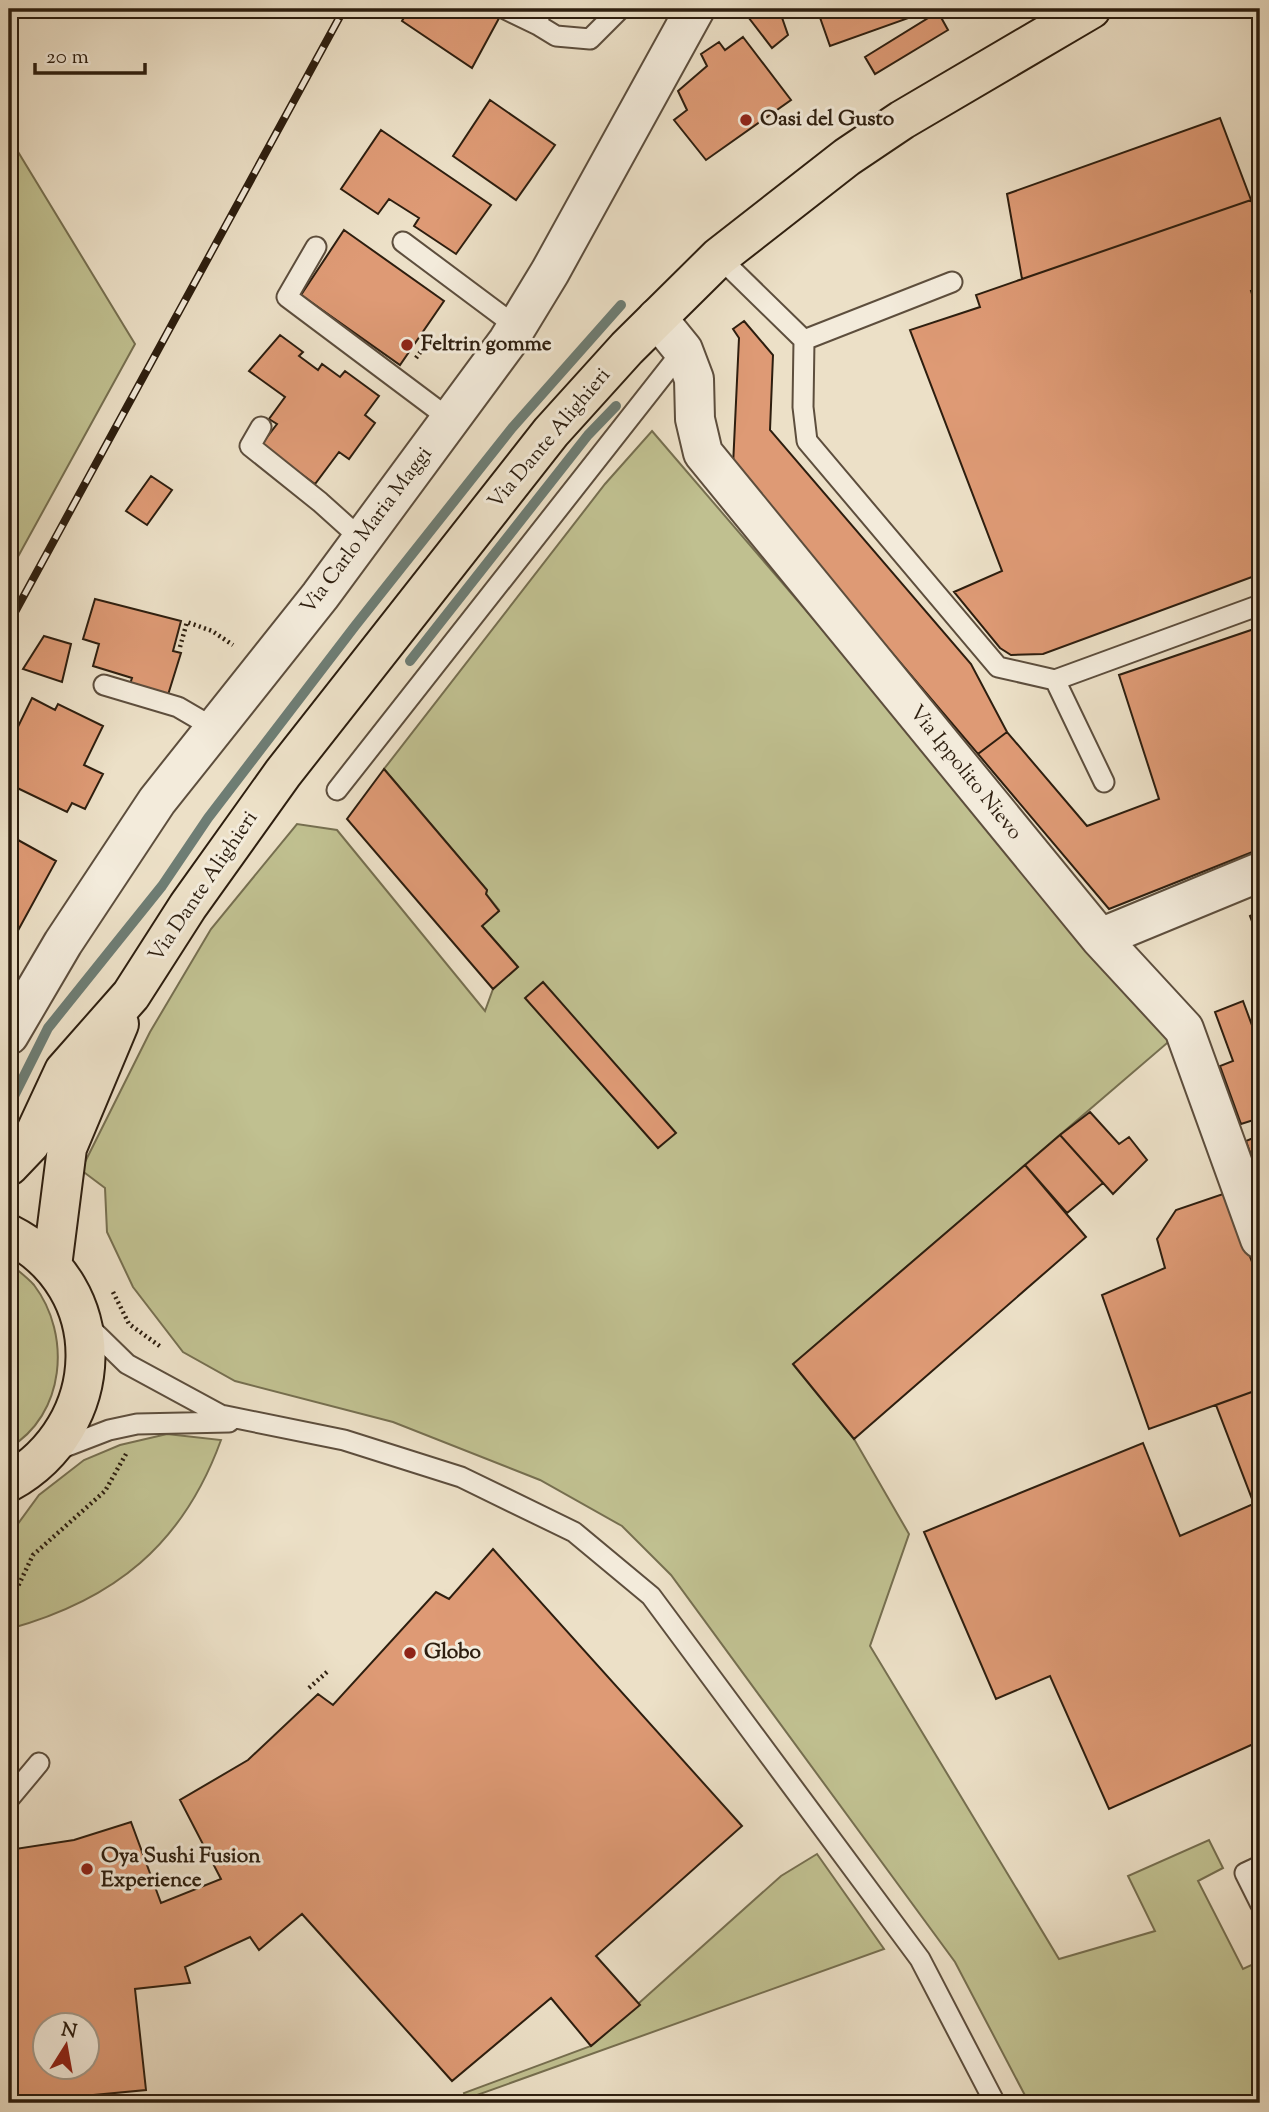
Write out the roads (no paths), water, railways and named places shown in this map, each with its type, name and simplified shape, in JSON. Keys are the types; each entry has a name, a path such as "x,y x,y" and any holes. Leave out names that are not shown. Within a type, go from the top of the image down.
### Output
{"main road":[{"name":"Via Dante Alighieri","path":"9,1166 30,1144 64,1071 131,995 188,906 283,773 551,432 657,318 719,257 789,200 869,142 1091,9"},
{"name":"Via Dante Alighieri","path":"52,1266 67,1148 131,995"},
{"path":"9,1234 24,1242 52,1266 70,1292 82,1320 87,1367 75,1413 49,1453 9,1482"}],"street":[{"name":"Via Carlo Maria Maggi","path":"9,1035 63,943 157,801 320,596 517,327 695,9"},
{"name":"Via Ippolito Nievo","path":"657,318 683,350 694,379 695,419 702,453 1100,938 1184,1029 1260,1240"},
{"path":"1100,938 1260,872"}],"lane":[{"path":"507,10 539,17 556,36 590,39 620,9"},
{"path":"403,242 517,327"},
{"path":"316,247 287,297 451,420"},
{"path":"719,257 804,340 803,408 807,441 998,667 1055,680 1260,605"},
{"path":"804,340 952,282"},
{"path":"337,790 683,350"},
{"path":"261,427 250,446 360,538"},
{"path":"1055,680 1104,782"},
{"path":"104,685 178,707 214,728"},
{"path":"82,1320 127,1364 153,1376 176,1393 221,1415 344,1440 461,1477 574,1532 651,1596 920,1959 995,2103"},
{"path":"49,1453 109,1430 137,1424 262,1422"},
{"path":"9,1799 38,1763"},
{"path":"1260,1866 1245,1873 1260,1903"}],"waterway":[{"path":"14,1096 48,1028 162,886 208,818 355,626 512,428 621,305"},
{"path":"410,661 588,435 616,406"}],"railway":[{"path":"9,623 344,9"}],"place":[{"name":"Oasi del Gusto","path":"746,120"},
{"name":"Feltrin gomme","path":"407,345"},
{"name":"Globo","path":"410,1653"},
{"name":"Oya Sushi Fusion Experience","path":"87,1869"}]}
